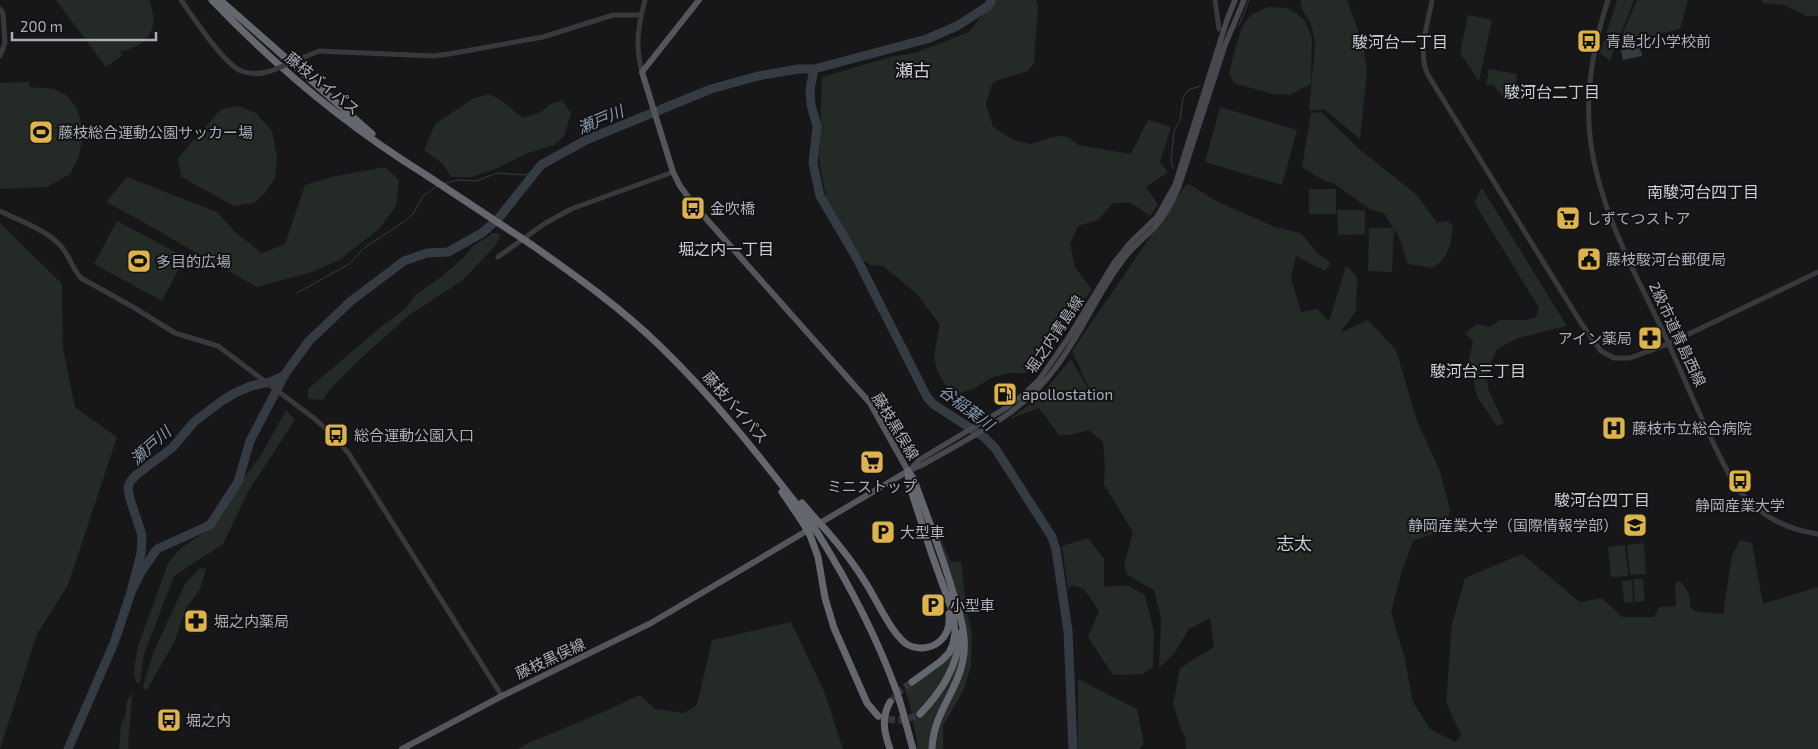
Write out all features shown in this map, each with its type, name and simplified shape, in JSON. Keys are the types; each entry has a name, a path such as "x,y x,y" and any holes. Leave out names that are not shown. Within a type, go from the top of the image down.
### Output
{"highway":[{"name":"藤枝バイパス","path":"212,0 269,56 325,105 380,146 532,244 613,304 697,382 752,446 817,532 852,592 877,644 896,691 913,749"},
{"name":"藤枝バイパス","path":"220,0 350,116 426,175"},
{"path":"908,471 909,484 932,555 960,617 964,638 963,661 958,680 935,726 932,749"},
{"path":"908,471 914,480 951,600 955,625 953,644 949,653 942,662 912,682"},
{"path":"807,518 826,530 844,550 896,634 909,646 923,648 933,646 940,641 946,634 949,626 951,600"},
{"path":"807,518 810,535 818,557 828,612 867,703 878,716"},
{"path":"920,714 942,688 954,665 960,635 960,617"},
{"path":"890,702 886,710 884,726 890,749"}],"main road":[{"path":"642,72 699,0"},
{"name":"堀之内青島線","path":"908,471 922,465 980,427 1023,395 1039,380 1069,337 1114,263 1131,242 1150,225 1167,201 1175,185 1235,0"},
{"name":"堀之内青島線","path":"980,427 1007,414 1043,384 1056,367 1118,265 1166,212 1179,186 1225,45 1244,0"},
{"name":"藤枝黒俣線","path":"402,749 502,696 651,623 908,471 870,404 694,205 680,186 673,172 642,72"}],"street":[{"path":"182,0 216,47 235,68 252,74 271,71 319,51 434,56 543,37 613,14 641,15"},
{"path":"642,72 639,61 638,41 645,0"},
{"path":"1215,0 1219,30"},
{"path":"1432,0 1423,49 1424,63 1428,75 1595,345 1606,355 1630,358 1668,344 1818,272"},
{"name":"2級市道青島西線","path":"1608,0 1595,45 1589,97 1590,143 1600,187 1610,216 1735,485 1754,507 1779,524 1818,534"},
{"path":"0,9 3,13 5,43 0,56"},
{"path":"498,257 544,224 570,209 673,172"},
{"path":"0,211 52,237 60,245 74,271 81,278 133,307 175,334 218,346 334,436 349,454 502,696"}],"shaded area":[{"path":"56,0 149,0 153,19 150,34 138,45 120,52 123,55 106,67"},
{"path":"994,0 1036,0 1038,7 1034,63 1028,71 1001,79 992,84 986,104 993,127 1014,140 1031,144 1060,136 1068,137 1078,145 1131,154 1148,120 1171,127 1160,162 1168,172 1146,187 1158,204 1150,216 1131,203 1113,203 1098,220 1078,226 1070,244 1075,267 1092,290 1027,373 1010,373 993,377 973,389 953,395 937,369 935,362 940,325 917,294 883,266 871,265 861,259 826,197 819,160 822,77 894,56 915,53 969,32"},
{"path":"1300,0 1347,0 1363,45 1367,70 1360,139 1324,109 1309,111 1315,46 1311,25 1302,10"},
{"path":"1617,0 1634,0 1610,61 1600,53"},
{"path":"1637,0 1688,0 1680,29 1618,44"},
{"path":"1762,0 1818,0 1818,16 1807,16 1784,5 1762,3"},
{"path":"1268,7 1288,8 1305,20 1312,38 1311,84 1290,95 1272,94 1234,83 1229,73 1238,40 1248,18"},
{"path":"1468,15 1492,20 1479,81 1460,53"},
{"path":"1640,46 1642,56 1623,60 1621,50"},
{"path":"1489,69 1517,74 1514,98 1502,96 1493,84 1486,86"},
{"name":"藤枝総合運動公園サッカー場","path":"29,82 30,87 54,89 66,95 76,107 81,122 82,142 78,159 70,174 47,187 0,189 0,83"},
{"path":"489,94 501,100 523,118 541,112 551,104 563,100 571,114 564,136 554,145 528,153 493,170 471,177 451,177 442,163 424,150 435,124 472,99"},
{"path":"239,106 256,113 272,131 277,156 275,178 265,193 254,203 234,206 181,177 178,158 221,109"},
{"path":"1220,107 1297,130 1282,185 1205,162"},
{"path":"1321,112 1360,150 1417,195 1437,223 1448,221 1453,226 1446,255 1433,268 1408,264 1394,229 1392,272 1368,271 1369,228 1393,228 1384,213 1371,210 1333,183 1324,181 1302,167 1311,113"},
{"path":"385,167 399,180 396,206 379,229 339,260 312,272 257,287 106,202 127,177 217,212 237,234 262,253 285,244 305,185 331,177"},
{"path":"1189,184 1216,201 1275,227 1301,233 1317,253 1331,263 1325,271 1296,256 1291,278 1301,312 1317,309 1329,321 1346,266 1357,277 1356,311 1340,333 1368,320 1396,350 1417,421 1440,471 1450,510 1444,530 1413,541 1401,574 1391,612 1404,655 1413,702 1430,729 1455,742 1461,735 1446,702 1452,624 1465,578 1522,554 1580,602 1602,598 1622,617 1654,617 1659,607 1676,606 1675,584 1679,581 1687,590 1690,607 1695,611 1723,614 1732,556 1740,540 1752,543 1763,604 1818,587 1818,749 1186,749 1185,737 1173,704 1180,668 1214,647 1210,618 1189,629 1174,654 1159,668 1161,619 1154,590 1127,575 1124,565 1133,532 1104,485 1103,442 1089,430 1071,435 1059,435 1039,408 1009,419 1038,398 1071,359 1093,397 1072,351 1185,186"},
{"path":"1482,188 1567,326 1518,338 1497,349 1486,372 1488,389 1504,423 1497,426 1477,396 1469,359 1473,341 1465,333 1477,324 1490,327 1500,320 1526,320 1536,317 1539,308 1474,202"},
{"path":"1309,189 1336,189 1336,214 1309,214"},
{"path":"1337,210 1365,210 1365,234 1338,235"},
{"name":"多目的広場","path":"117,221 185,257 162,301 94,264"},
{"path":"0,223 62,284 63,349 75,407 117,437 68,585 37,634 0,749"},
{"path":"493,233 501,234 496,245 463,280 408,316 357,362 330,389 323,400 308,399 308,389 406,308 415,295 441,277 463,258 473,246"},
{"path":"286,410 295,420 249,490 223,544 174,576 144,654 140,682 137,683 134,675 138,646 168,563 181,548 214,526 239,484 261,455"},
{"path":"932,519 951,562 961,561 966,609 972,633 971,666 964,689 943,726 943,749 935,749 938,723 958,682 967,638 931,522"},
{"path":"1088,538 1104,559 1104,587 1127,585 1145,595 1154,632 1153,667 1143,674 1113,675 1088,637 1099,611 1084,589 1071,585 1068,589 1062,546"},
{"path":"1644,543 1646,574 1630,575 1627,545"},
{"path":"1625,545 1628,576 1611,577 1608,547"},
{"path":"200,568 206,569 200,589 185,610 175,641 146,691 143,687 153,653 185,584"},
{"path":"1633,579 1643,579 1645,601 1635,602"},
{"path":"1632,580 1633,602 1624,603 1622,581"},
{"path":"791,622 824,691 843,749 518,749 640,695 655,709 684,713 697,705 712,640"},
{"path":"962,641 962,662 959,672 934,722 929,749 918,749 911,709 905,689 939,665 954,646 951,666 943,682 918,711 921,716 936,699 952,673"},
{"path":"1078,679 1137,709 1144,744 1139,749 1078,749"},
{"path":"132,693 128,749 119,749 121,724 125,717 127,701"}],"waterway":[{"name":"瀬戸川","path":"131,592 141,572 157,549 210,525 238,482 250,441 285,374 309,341 351,301 404,261 427,253 448,252 482,233 498,219 541,165 586,140 711,89 758,76 798,69 814,69 927,39 957,26 988,6 992,0"},
{"path":"1239,25 1249,0"},
{"name":"谷稲葉川","path":"814,69 810,89 811,105 817,126 813,163 820,196 856,257 927,397 933,404 984,437 995,448 1052,537 1056,550 1068,631 1073,749"},
{"path":"1173,168 1171,162 1174,131 1180,120 1183,98 1188,90 1200,86"},
{"path":"445,183 459,180 476,181 497,173 526,175 541,165"},
{"path":"297,293 349,264 364,248 413,214 423,196 437,186"},
{"name":"瀬戸川","path":"68,749 114,643 141,554 142,535 130,499 128,488 130,482 136,475 172,448 194,422 223,400 251,386 270,382 285,375"}],"tunnel":[{"path":"890,702 912,682"},
{"path":"878,716 899,720 920,714"}],"place":[{"name":"青島北小学校前","path":"1589,41"},
{"name":"藤枝総合運動公園サッカー場","path":"41,132"},
{"name":"金吹橋","path":"693,208"},
{"name":"しずてつストア","path":"1568,218"},
{"name":"藤枝駿河台郵便局","path":"1589,259"},
{"name":"多目的広場","path":"139,261"},
{"name":"アイン薬局","path":"1650,338"},
{"name":"apollostation","path":"1005,394"},
{"name":"藤枝市立総合病院","path":"1614,428"},
{"name":"総合運動公園入口","path":"336,435"},
{"name":"ミニストップ","path":"872,462"},
{"name":"静岡産業大学","path":"1740,481"},
{"name":"静岡産業大学（国際情報学部）","path":"1635,525"},
{"name":"大型車","path":"883,532"},
{"name":"小型車","path":"933,605"},
{"name":"堀之内薬局","path":"196,621"},
{"name":"堀之内","path":"169,720"}],"district":[{"name":"駿河台一丁目","path":"1400,41"},
{"name":"瀬古","path":"913,70"},
{"name":"駿河台二丁目","path":"1552,91"},
{"name":"南駿河台四丁目","path":"1703,191"},
{"name":"堀之内一丁目","path":"726,248"},
{"name":"駿河台三丁目","path":"1478,370"},
{"name":"駿河台四丁目","path":"1602,499"},
{"name":"志太","path":"1294,543"}]}
